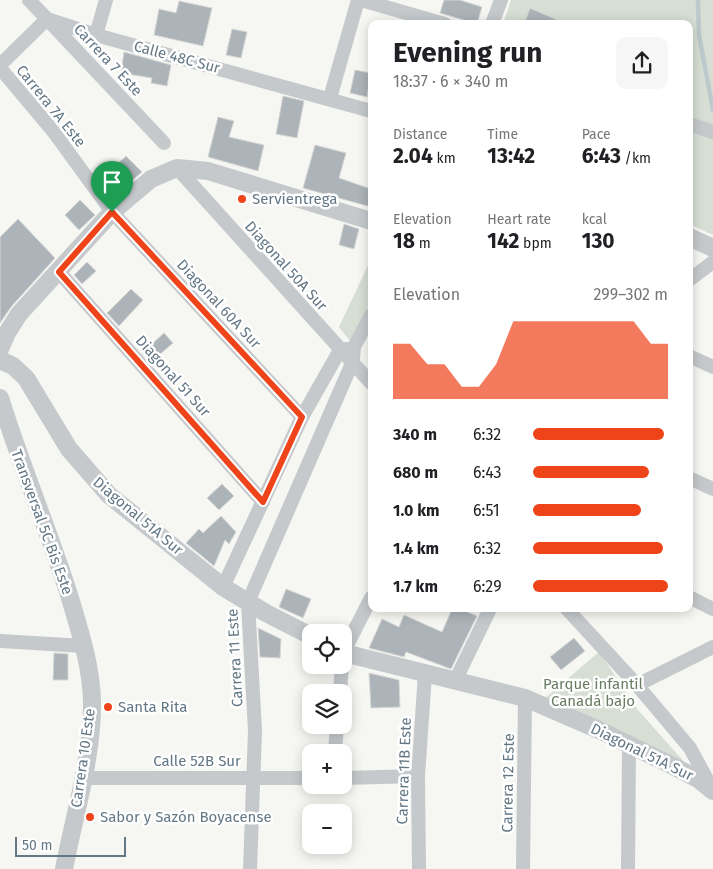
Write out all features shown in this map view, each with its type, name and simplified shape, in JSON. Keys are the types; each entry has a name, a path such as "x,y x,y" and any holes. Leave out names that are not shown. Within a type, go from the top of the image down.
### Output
{"street":[{"name":"Carrera 7 Este","path":"29,0 164,143"},
{"path":"96,35 106,0"},
{"path":"330,98 360,0 431,20"},
{"path":"494,20 501,0"},
{"name":"Calle 48C Sur","path":"47,19 96,35 330,98 368,110"},
{"path":"0,67 47,19"},
{"name":"Carrera 7A Este","path":"0,67 53,131 112,212"},
{"path":"693,125 713,132"},
{"path":"0,349 16,318 112,212 151,179 177,168 208,171 368,220"},
{"name":"Diagonal 50A Sur","path":"177,168 340,350 354,354 368,378"},
{"name":"Diagonal 60A Sur","path":"112,212 302,417"},
{"path":"693,239 713,248"},
{"path":"693,277 713,262"},
{"name":"Diagonal 51 Sur","path":"59,272 263,502"},
{"name":"Carrera 11 Este","path":"250,869 256,731 248,602 354,354 368,326"},
{"path":"223,587 302,417 340,350"},
{"path":"693,358 713,367"},
{"name":"Diagonal 51A Sur","path":"0,360 13,366 26,378 70,449 95,481 125,508 223,587 302,631"},
{"name":"Transversal 5C Bis Este","path":"0,398 60,567 84,646"},
{"path":"693,480 713,489"},
{"path":"693,600 713,609"},
{"path":"352,636 368,604"},
{"path":"455,681 489,612"},
{"path":"570,612 637,685 690,748 712,787"},
{"path":"0,640 84,646"},
{"name":"Carrera 10 Este","path":"64,869 82,778 92,703 84,646"},
{"path":"637,685 713,647"},
{"name":"Diagonal 51A Sur","path":"352,654 525,698 600,730 712,787"},
{"name":"Carrera 11B Este","path":"419,869 418,776 425,674"},
{"name":"Carrera 12 Este","path":"523,869 525,698"},
{"path":"628,869 629,746"},
{"path":"352,778 418,776"},
{"name":"Calle 52B Sur","path":"82,778 302,778"}],"green space":[{"path":"511,0 713,0 713,235 693,226 693,20 504,20"},
{"path":"368,265 368,306 351,342 339,327"},
{"name":"Parque infantil Canadá bajo","path":"599,652 638,710 686,764 544,699"}],"building":[{"path":"444,0 460,0 482,7 478,20 464,20 440,13"},
{"path":"179,1 212,8 203,46 154,35 159,9 176,13"},
{"path":"530,8 558,20 526,20"},
{"path":"232,29 247,32 241,58 226,55"},
{"path":"124,52 171,65 167,86 151,83 152,78 121,73"},
{"path":"355,70 368,72 367,97 350,93"},
{"path":"283,96 304,101 297,138 276,134"},
{"path":"218,117 234,121 229,137 264,145 258,171 208,157"},
{"path":"315,145 346,153 339,178 368,188 368,206 303,188"},
{"path":"126,156 142,172 129,183 114,167"},
{"path":"80,200 95,215 79,230 65,215"},
{"path":"18,219 55,258 11,307 0,323 0,237"},
{"path":"344,224 359,229 354,249 339,245"},
{"path":"87,262 96,271 82,284 74,275"},
{"path":"131,289 143,300 119,326 107,313"},
{"path":"164,333 173,343 151,362 142,353"},
{"path":"222,484 234,496 219,510 207,498"},
{"path":"221,516 236,532 229,544 225,540 214,566 186,543 199,529 203,533"},
{"path":"286,589 311,599 303,618 279,607"},
{"path":"451,612 467,612 477,616 451,669 406,652 404,657 369,648 382,619 399,627 404,615 442,632"},
{"path":"258,628 281,639 280,658 260,657"},
{"path":"574,638 585,651 561,670 550,657"},
{"path":"54,653 68,654 68,680 53,680"},
{"path":"369,673 399,680 400,707 371,708"}],"waterway":[{"path":"698,0 699,35 713,110"}],"place":[{"name":"Servientrega","path":"242,199"},
{"name":"Santa Rita","path":"108,707"},
{"name":"Sabor y Sazón Boyacense","path":"90,817"}],"route":[{"path":"112,212 302,417 263,502 59,272 112,212"}]}
